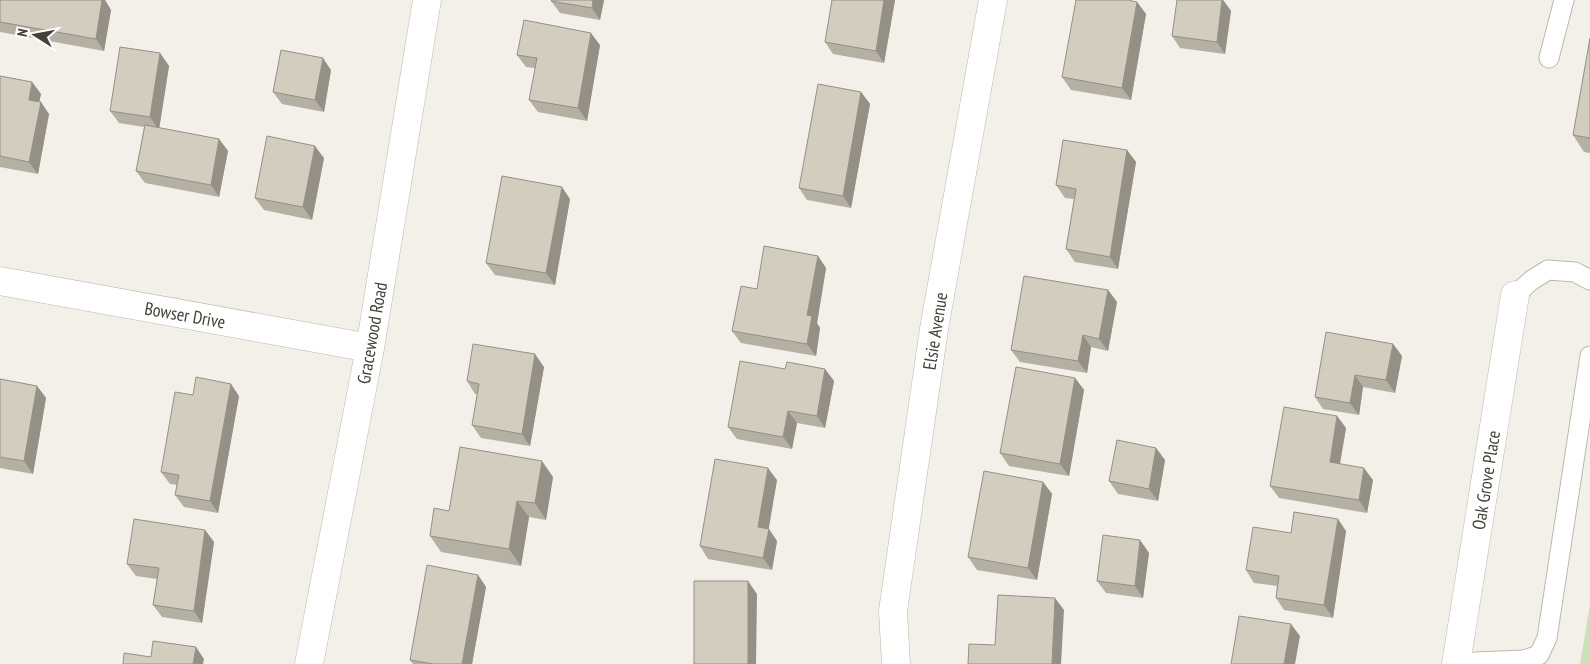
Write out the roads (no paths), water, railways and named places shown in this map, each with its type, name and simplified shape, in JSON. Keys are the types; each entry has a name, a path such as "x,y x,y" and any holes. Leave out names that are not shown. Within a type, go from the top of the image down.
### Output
{"street":[{"name":"Gracewood Road","path":"309,664 370,348 427,0"},
{"name":"Elsie Avenue","path":"896,664 893,610 934,330 993,0"},
{"name":"Bowser Drive","path":"0,282 370,348"},
{"name":"Oak Grove Place","path":"1456,664 1515,295"}],"lane":[{"path":"1549,58 1564,0"},
{"path":"1515,295 1532,280 1548,270 1583,276"},
{"path":"1468,664 1524,660 1538,655 1547,638 1590,356"}]}
